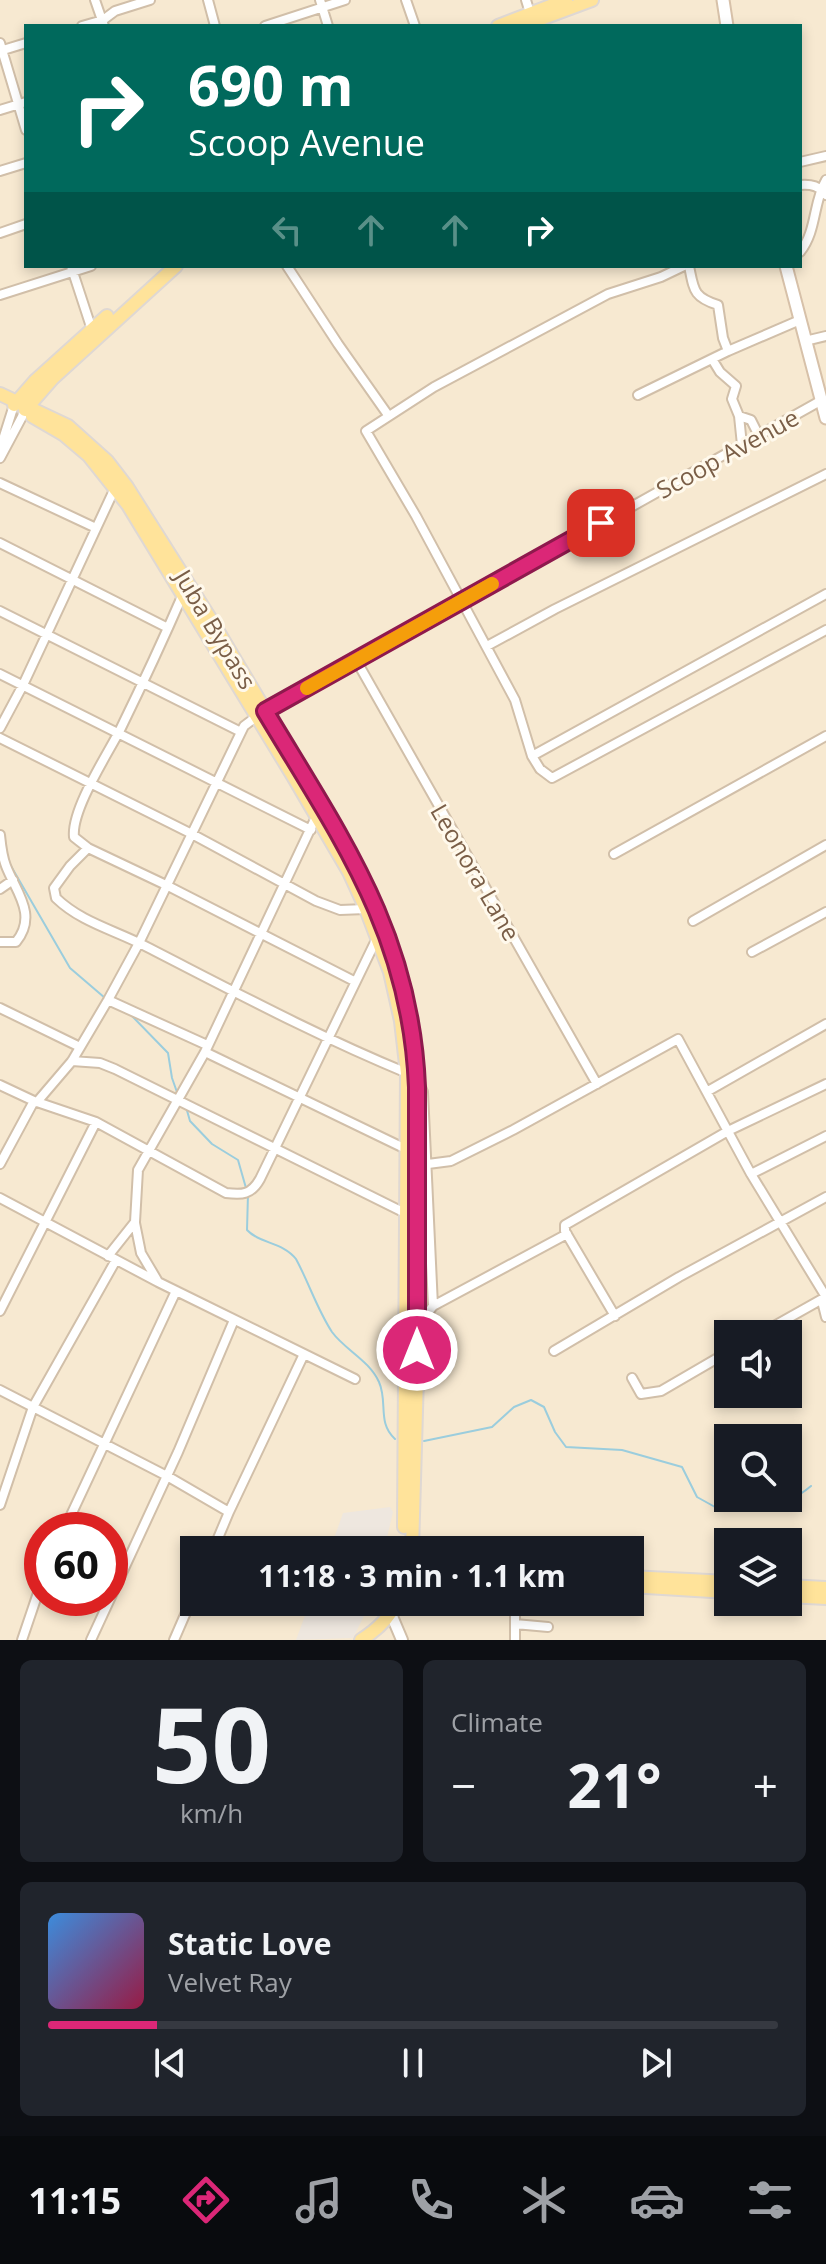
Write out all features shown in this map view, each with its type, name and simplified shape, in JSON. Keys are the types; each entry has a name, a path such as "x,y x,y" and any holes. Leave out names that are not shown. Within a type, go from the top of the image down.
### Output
{"main road":[{"path":"501,24 528,6 566,0"},
{"path":"527,24 592,0"},
{"path":"720,0 727,24"},
{"path":"16,406 92,330 162,268"},
{"path":"16,406 53,378 174,268"},
{"path":"787,268 805,341 822,386 826,418"},
{"name":"Juba Bypass","path":"0,394 75,444 115,488 356,863 387,933 411,1019 416,1328 412,1536"},
{"name":"Juba Bypass","path":"16,406 68,426 115,471 165,546 260,714 314,823 366,909 390,972 411,1075"},
{"name":"Juba Bypass","path":"404,1536 407,1214 412,1153"},
{"path":"644,1578 714,1581"},
{"path":"644,1587 714,1591"},
{"path":"802,1587 826,1588"},
{"path":"802,1597 826,1598"},
{"path":"361,1640 384,1616"}],"street":[{"path":"95,0 103,23 115,11 150,0"},
{"path":"208,0 214,24"},
{"path":"270,24 321,4 345,0"},
{"path":"406,0 414,24"},
{"path":"321,4 327,24"},
{"path":"0,110 22,103 1,48 24,43"},
{"path":"802,162 826,156"},
{"path":"0,171 24,164"},
{"path":"802,185 824,188 810,236 802,249"},
{"path":"0,233 24,225"},
{"path":"288,268 388,415"},
{"path":"681,268 608,294 434,387 366,431 463,600 515,700 532,756 540,769 552,778 826,630"},
{"path":"687,268 695,293 702,300 718,305 728,351"},
{"path":"0,295 72,269 92,330"},
{"path":"638,395 800,320"},
{"path":"805,341 826,336"},
{"path":"712,359 720,372 736,386 732,399 739,416 742,445"},
{"name":"Scoop Avenue","path":"0,1164 35,1102 72,1061 108,1000 139,943 244,726 260,714 822,400"},
{"path":"0,449 16,406"},
{"path":"0,458 16,406"},
{"path":"739,416 751,420 759,436"},
{"path":"487,646 826,474"},
{"path":"0,483 96,528"},
{"path":"0,728 115,488"},
{"path":"0,543 168,628"},
{"path":"183,594 143,682 91,782 73,833 88,848 354,981"},
{"path":"532,756 826,594"},
{"path":"0,611 241,732"},
{"name":"Leonora Lane","path":"356,660 597,1084"},
{"path":"0,674 216,783 314,823 206,1048 136,1176 135,1222 141,1253 158,1282"},
{"path":"614,854 826,736"},
{"path":"0,738 190,833 285,885 340,910 366,909"},
{"path":"0,835 6,865 26,907 25,923 16,942 0,942"},
{"path":"693,921 826,845"},
{"path":"88,848 54,888 56,898 81,918 139,943 329,1041 411,1075 423,1092 433,1306"},
{"path":"0,889 13,880"},
{"path":"752,952 826,912"},
{"path":"0,1085 35,1102 96,1122 226,1193 241,1194 254,1189 377,938"},
{"path":"108,1000 412,1153 428,1164 451,1161 678,1039 751,1174 825,1297 826,1317"},
{"path":"0,1008 80,1047"},
{"path":"708,1091 826,1024"},
{"path":"72,1061 100,1063 407,1214"},
{"path":"615,1316 567,1234 565,1225 728,1131 826,1084"},
{"path":"0,1311 96,1122"},
{"path":"751,1174 826,1136"},
{"path":"554,1351 679,1277 826,1197"},
{"path":"0,1198 158,1282 355,1379"},
{"path":"0,1505 33,1407 112,1258 135,1222"},
{"path":"416,1328 433,1306 567,1234"},
{"path":"72,1512 176,1291"},
{"path":"785,1320 825,1297"},
{"path":"91,1640 167,1476 234,1320"},
{"path":"219,1536 304,1354"},
{"path":"632,1378 641,1394 655,1393 714,1360"},
{"path":"0,1390 167,1476 229,1512"},
{"path":"22,1640 30,1616"},
{"path":"174,1640 184,1616"},
{"path":"396,1616 402,1640"},
{"path":"515,1616 515,1640"},
{"path":"515,1624 548,1627"}],"shaded area":[{"path":"0,0 826,0 826,1640 0,1640"},
{"path":"390,1507 393,1512 387,1536 335,1536 343,1513"},
{"path":"305,1616 364,1616 353,1638 296,1640"}],"waterway":[{"path":"8,861 70,968 105,998"},
{"path":"130,1014 168,1053 178,1095"},
{"path":"186,1107 190,1121 212,1144 238,1160 246,1188"},
{"path":"248,1194 247,1230 285,1249 296,1259 332,1332 375,1374 382,1390 386,1426 395,1439"},
{"path":"424,1441 492,1427 514,1407 531,1400 544,1407 555,1432 566,1447 622,1450 682,1467 697,1497 714,1506"},
{"path":"802,1492 811,1486"}],"slow traffic":[{"path":"307,688 492,584"}],"route":[{"path":"417,1350 417,1087 415,1046 407,1000 387,933 356,863 265,711 601,523"}]}
